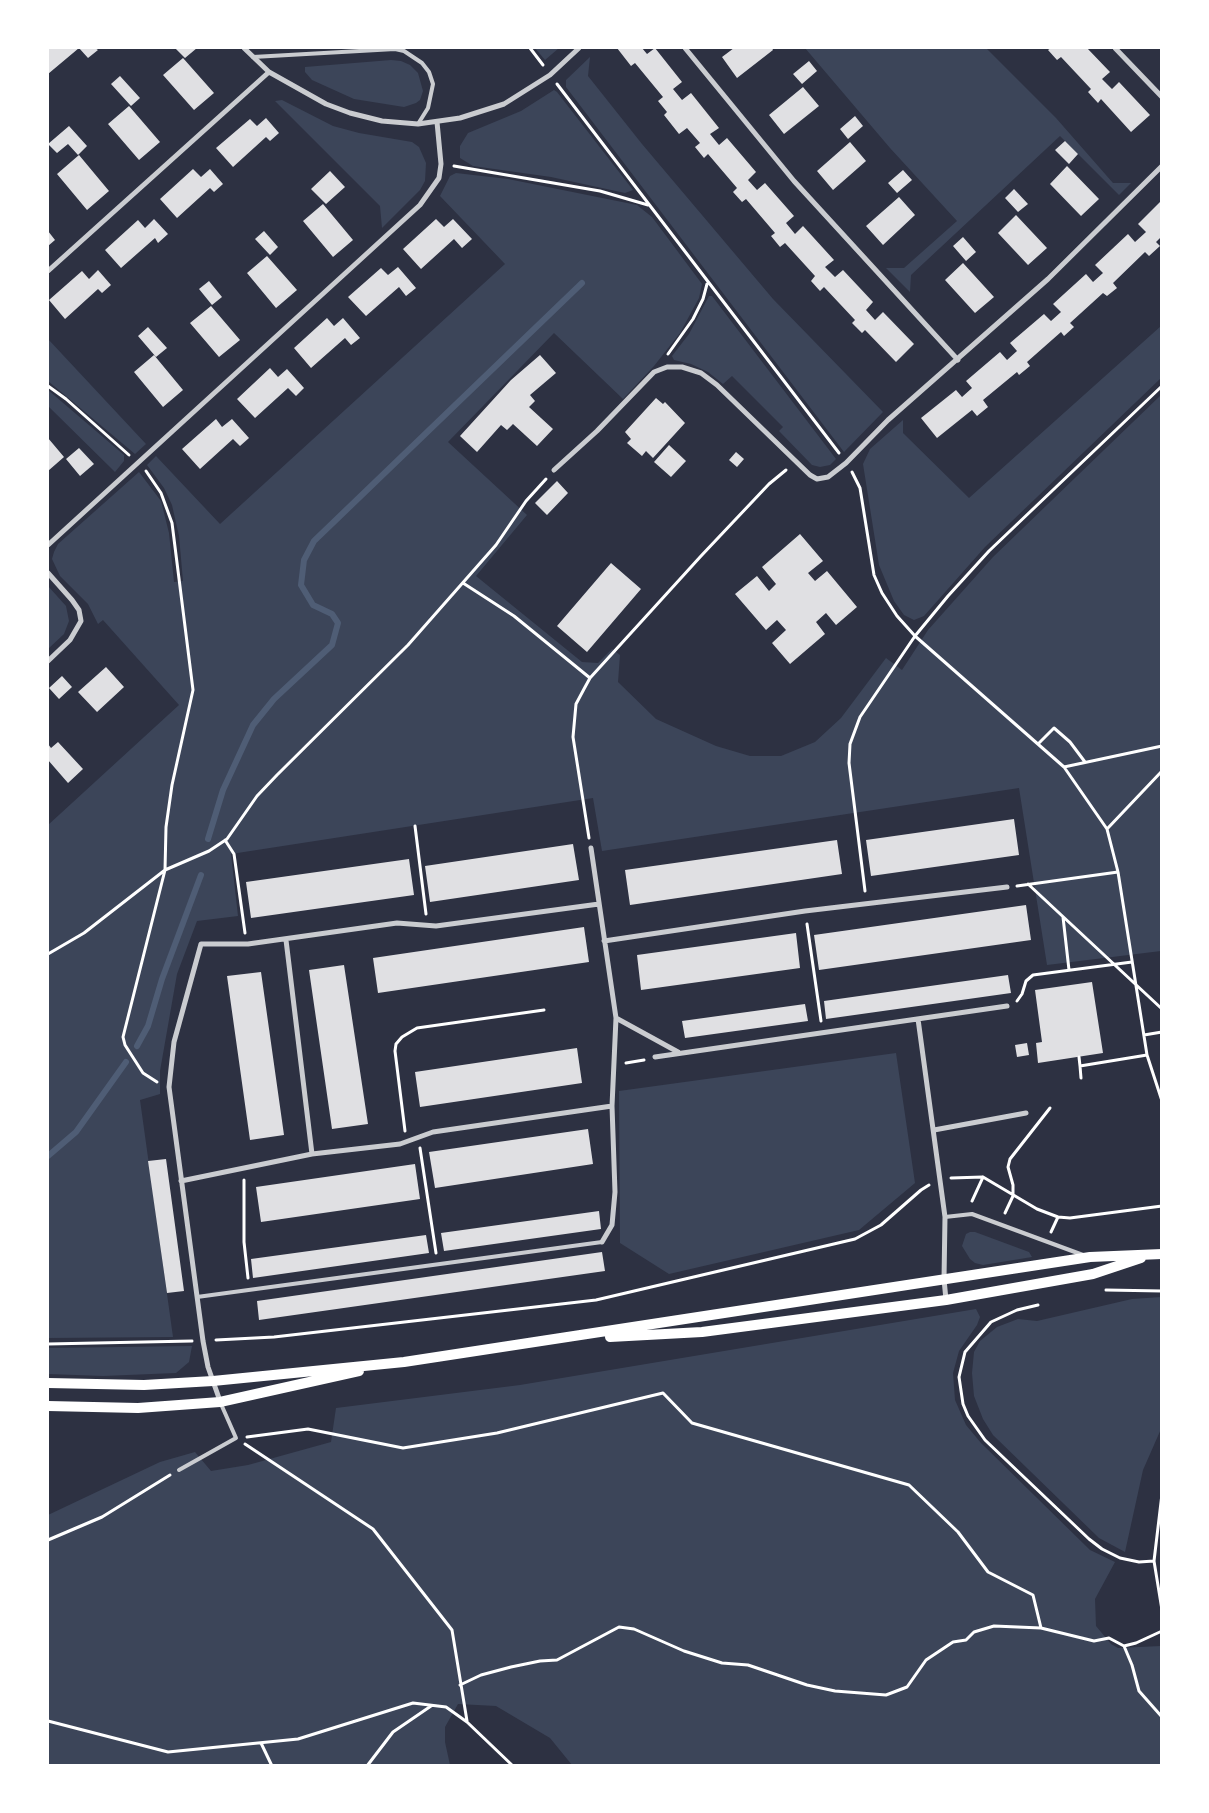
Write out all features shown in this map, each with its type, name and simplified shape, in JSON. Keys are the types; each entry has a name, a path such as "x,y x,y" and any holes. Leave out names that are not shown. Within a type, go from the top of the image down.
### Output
{"main road":[{"path":"48,1383 144,1385 212,1381 404,1362 1090,1257 1162,1254"},
{"path":"554,1340 702,1332 946,1300 1093,1274 1148,1256"},
{"path":"48,1406 138,1408 220,1402 404,1362"}],"street":[{"path":"244,48 269,72 303,93 350,113 382,121 418,124 437,122 482,112 504,104 550,75 580,48"},
{"path":"685,48 794,181 958,360"},
{"path":"1115,48 1162,97"},
{"path":"48,272 269,72"},
{"path":"48,545 403,222 433,189 439,178 441,164 437,122"},
{"path":"554,470 597,431 654,372 667,367 682,367 701,373 717,385 817,479 828,477 846,462 888,420 1048,279 1162,166"},
{"path":"48,574 72,600 79,610 81,621 70,640 48,661"},
{"path":"591,848 616,1018 612,1106 614,1192 612,1225 602,1242"},
{"path":"604,941 805,911 867,906 1007,887"},
{"path":"220,1402 212,1381 203,1341 169,1087 174,1042 201,944 248,944 286,940 397,923 453,924 599,904"},
{"path":"286,940 312,1154"},
{"path":"655,1058 678,1052 1007,1006"},
{"path":"616,1018 678,1052"},
{"path":"918,1019 945,1217 944,1279 946,1300"},
{"path":"181,1181 312,1154 400,1144 433,1132 612,1106"},
{"path":"934,1130 1026,1113"}],"lane":[{"path":"253,57 395,49 404,51 422,63 429,72 433,84 428,108 418,124"},
{"path":"945,1217 972,1214 1065,1250 1090,1257"},
{"path":"197,1297 602,1242"},
{"path":"179,1470 236,1438 220,1402"}],"path":[{"path":"530,48 707,283 846,462 860,488 870,552 878,584 896,616 915,636 1064,767 1107,829 1118,872 1147,1055 1156,1088 1162,1101"},
{"path":"441,164 600,191 649,205"},
{"path":"654,372 685,332 703,299 707,283"},
{"path":"48,386 66,399 138,463 154,480 168,507 172,523 193,690 172,785 166,827 166,870 122,1037 125,1046 143,1073 151,1080 169,1087"},
{"path":"867,906 849,763 850,744 860,717 915,636 988,551 1162,386"},
{"path":"591,848 573,738 576,704 590,678 742,511 796,461"},
{"path":"48,954 84,933 166,870 209,851 225,840 270,782 304,746 375,679 496,545 526,501 554,470"},
{"path":"463,582 514,616 590,678"},
{"path":"1039,744 1054,728 1070,742 1085,762"},
{"path":"1064,767 1162,746"},
{"path":"1107,829 1162,771"},
{"path":"415,826 427,925"},
{"path":"225,840 234,854 242,918 248,944"},
{"path":"1007,887 1118,872"},
{"path":"1028,884 1162,1009"},
{"path":"805,911 822,1032"},
{"path":"1064,917 1069,970"},
{"path":"1007,1006 1017,1001 1022,994 1026,981 1033,975 1132,962"},
{"path":"408,1141 404,1127 395,1051 396,1044 402,1037 417,1028 544,1010"},
{"path":"1144,1035 1162,1032"},
{"path":"1080,1066 1147,1055"},
{"path":"1079,1056 1082,1078"},
{"path":"613,1066 655,1058"},
{"path":"1156,1088 1162,1092"},
{"path":"1004,1214 1013,1196 1013,1185 1008,1167 1010,1159 1050,1108"},
{"path":"418,1136 438,1264"},
{"path":"245,1168 244,1242 249,1289"},
{"path":"48,1344 203,1341 274,1337 596,1300 855,1239 882,1225 921,1190 940,1179 964,1176 983,1177 1037,1209 1058,1217 1070,1218 1162,1206"},
{"path":"972,1201 983,1177"},
{"path":"1042,1230 1051,1233 1058,1217"},
{"path":"1106,1290 1162,1291"},
{"path":"1038,1305 1017,1310 991,1322 972,1341 965,1352 959,1377 963,1404 968,1416 985,1440 1088,1539 1120,1558 1139,1562 1154,1561"},
{"path":"236,1438 308,1429 403,1448 497,1433 663,1392 692,1423 909,1484 958,1532 988,1572 1033,1595 1041,1628"},
{"path":"236,1438 373,1529 452,1630 467,1722"},
{"path":"48,1540 102,1517 179,1470"},
{"path":"1162,1494 1154,1561 1162,1610"},
{"path":"460,1685 481,1674 540,1661 557,1660 619,1626 634,1629 684,1651 722,1663 748,1664 807,1685 835,1691 886,1695 907,1687 926,1660 953,1642 966,1640 974,1632 994,1626 1041,1628 1094,1641 1109,1638 1124,1646 1136,1644 1162,1631"},
{"path":"1124,1646 1139,1690 1162,1717"},
{"path":"48,1721 168,1752 298,1739 413,1704 431,1705 446,1707 467,1722 513,1766"},
{"path":"367,1766 393,1732 431,1705"},
{"path":"260,1743 272,1766"}],"shaded area":[{"path":"535,48 559,48 545,60"},
{"path":"805,48 986,48 1056,118 1113,183 1131,183 1119,195 1060,136 911,275 910,292 886,268 904,268 957,221 890,148"},
{"path":"590,57 588,76 642,144 773,299 883,412 844,452 566,87 566,80"},
{"path":"391,60 401,61 410,65 418,73 423,91 420,100 416,103 404,107 354,99 312,80 305,72 305,67"},
{"path":"554,90 633,190 625,193 551,177 473,166 460,158 460,146 468,133 521,111"},
{"path":"282,100 333,126 359,133 412,142 419,147 426,163 425,181 420,190 382,228 380,206 275,101"},
{"path":"456,173 508,179 637,205 652,217 702,284 699,298 680,333 654,366 623,399 554,333 448,442 527,515 476,576 582,662 598,663 612,649 620,655 618,682 656,719 716,746 750,756 781,756 815,742 841,718 886,658 902,670 928,630 993,557 1161,395 1161,951 1047,965 1019,788 602,851 593,798 231,854 238,916 197,921 177,974 160,1071 160,1094 140,1100 173,1337 48,1338 48,825 179,705 103,620 98,624 88,604 60,576 52,559 54,552 58,544 139,472 161,501 169,533 174,582 183,581 179,536 172,505 164,488 147,465 156,456 220,524 505,264 440,196 450,176"},
{"path":"709,296 712,296 836,459 830,465 820,467 812,465 779,431 783,427 732,376 723,384 708,372 691,364 674,360 672,356 689,334"},
{"path":"1161,326 1161,378 985,547 924,616 914,620 904,615 894,601 879,565 863,464 870,449 903,420 903,433 969,498"},
{"path":"48,339 146,444 135,454 48,381"},
{"path":"48,390 124,455 124,461 115,472 48,406"},
{"path":"48,586 66,606 69,621 64,634 48,649"},
{"path":"896,1053 915,1183 859,1230 669,1274 620,1243 619,1091"},
{"path":"975,1232 1029,1252 1032,1257 983,1265 975,1263 970,1259 962,1246 966,1234"},
{"path":"1161,1297 1161,1429 1143,1470 1125,1552 1099,1538 993,1435 983,1419 974,1396 972,1373 974,1352 980,1341 997,1327 1018,1319 1037,1321 1132,1299"},
{"path":"976,1309 980,1317 977,1325 959,1351 953,1373 955,1400 966,1425 981,1443 1090,1550 1115,1562 1095,1599 1096,1626 1111,1644 1118,1648 1161,1646 1161,1765 572,1765 550,1738 496,1706 458,1704 445,1727 445,1742 450,1765 48,1766 48,1515 160,1462 195,1452 211,1471 248,1465 331,1442 336,1408 520,1385"},
{"path":"192,1346 189,1362 176,1373 103,1376 48,1374 48,1348"}],"building":[{"path":"48,48 79,48 48,74"},
{"path":"79,48 95,48 98,50 88,58"},
{"path":"175,48 197,48 185,58"},
{"path":"617,48 642,48 647,54 655,48 682,82 673,89 682,100 691,93 719,128 710,134 719,145 727,138 756,172 748,180 757,190 765,183 794,216 786,223 795,234 803,226 834,260 825,267 835,277 843,270 873,302 866,310 875,320 883,312 914,344 896,362 865,330 862,333 852,323 855,320 824,287 820,291 811,281 815,276 785,243 780,247 771,236 775,233 746,199 742,202 733,192 737,188 708,154 704,158 695,147 700,143 687,128 679,134 664,115 667,112 658,101 663,97 635,63 631,66"},
{"path":"734,48 772,48 773,50 737,78 722,57"},
{"path":"1051,48 1087,48 1110,72 1102,79 1112,89 1119,82 1150,115 1131,132 1101,99 1098,103 1088,92 1091,89 1061,57 1057,60 1048,50"},
{"path":"183,58 214,93 194,110 163,75"},
{"path":"809,61 817,71 802,84 793,74"},
{"path":"120,76 140,98 131,106 111,84"},
{"path":"803,87 819,106 784,134 769,115"},
{"path":"129,106 160,142 139,160 108,124"},
{"path":"855,116 863,126 848,139 840,129"},
{"path":"266,118 279,133 270,141 266,137 233,167 216,148 250,119 257,126"},
{"path":"69,126 87,146 78,155 68,144 57,153 48,144"},
{"path":"1065,141 1078,154 1069,164 1055,150"},
{"path":"850,142 866,161 833,190 817,171"},
{"path":"79,155 109,191 87,210 57,174"},
{"path":"1067,166 1099,199 1081,216 1050,184"},
{"path":"193,169 201,177 210,169 223,184 214,192 210,188 177,218 160,199"},
{"path":"903,170 912,180 897,193 888,183"},
{"path":"330,171 345,187 326,204 311,189"},
{"path":"1014,189 1028,204 1018,212 1005,198"},
{"path":"899,197 915,215 883,245 866,226"},
{"path":"1162,200 1162,236 1156,242 1160,246 1149,256 1145,252 1113,283 1117,288 1107,296 1103,293 1070,323 1074,327 1064,336 1061,332 1027,362 1030,366 1019,375 1017,372 983,400 988,407 977,416 972,410 937,438 921,418 956,390 962,397 972,388 966,381 1000,352 1007,360 1017,351 1010,343 1044,314 1051,321 1061,312 1053,304 1086,274 1093,282 1103,273 1095,265 1128,234 1135,242 1146,232 1138,224"},
{"path":"323,204 353,240 333,257 303,221"},
{"path":"1016,215 1047,248 1028,265 998,233"},
{"path":"154,219 168,234 158,243 155,238 121,268 105,250 138,220 145,228"},
{"path":"436,219 444,227 453,219 472,239 462,248 454,239 421,269 403,249"},
{"path":"48,231 55,240 48,246"},
{"path":"264,231 278,247 270,255 255,239"},
{"path":"963,237 976,252 966,261 953,246"},
{"path":"267,256 297,290 276,308 247,273"},
{"path":"963,263 994,297 975,313 945,280"},
{"path":"398,267 416,288 406,296 399,287 366,316 348,297 381,268 388,275"},
{"path":"98,270 111,285 102,293 98,289 65,319 49,300 82,271 89,279"},
{"path":"209,281 222,297 212,305 199,289"},
{"path":"211,306 240,340 219,357 190,323"},
{"path":"327,318 334,326 343,318 360,338 351,345 345,338 311,368 294,348"},
{"path":"148,327 167,348 156,357 138,336"},
{"path":"154,355 183,390 163,407 134,372"},
{"path":"540,355 556,373 530,395 535,401 529,407 553,429 537,446 513,424 507,430 501,425 477,452 460,436 511,380"},
{"path":"270,368 278,377 287,369 304,388 296,396 288,388 255,418 237,399"},
{"path":"656,398 663,404 665,402 685,423 653,458 646,451 642,456 627,443 631,439 625,432"},
{"path":"216,419 222,427 232,419 249,438 240,446 233,439 200,469 182,449"},
{"path":"48,438 64,457 48,471"},
{"path":"669,445 686,461 671,477 654,462"},
{"path":"79,448 94,464 80,476 66,459"},
{"path":"736,452 744,459 737,467 729,460"},
{"path":"557,481 568,493 547,515 535,503"},
{"path":"800,534 823,561 808,573 815,581 827,571 857,607 836,625 826,613 816,622 825,634 790,664 772,643 786,630 777,620 766,630 735,594 757,576 769,591 776,584 762,567"},
{"path":"611,563 641,589 587,652 557,626"},
{"path":"106,667 124,687 97,712 78,692"},
{"path":"62,676 72,687 59,699 49,688"},
{"path":"58,742 83,769 68,783 48,760 48,744 51,748"},
{"path":"1014,819 1019,855 871,876 866,840"},
{"path":"837,840 842,874 630,905 625,870"},
{"path":"573,844 579,880 430,902 425,866"},
{"path":"409,859 414,895 251,918 246,882"},
{"path":"1026,905 1031,940 819,970 814,935"},
{"path":"584,927 589,962 378,993 373,958"},
{"path":"796,933 800,968 641,990 637,955"},
{"path":"344,965 368,1124 332,1129 309,970"},
{"path":"261,972 284,1135 250,1140 227,976"},
{"path":"1008,975 1011,993 826,1019 824,1001"},
{"path":"1092,982 1103,1053 1038,1063 1036,1043 1042,1042 1035,990"},
{"path":"805,1004 808,1021 685,1038 682,1021"},
{"path":"1027,1043 1029,1055 1017,1057 1015,1045"},
{"path":"577,1048 582,1083 420,1107 415,1072"},
{"path":"588,1129 593,1164 435,1188 429,1152"},
{"path":"166,1159 184,1291 167,1293 148,1161"},
{"path":"415,1164 420,1199 261,1222 256,1187"},
{"path":"599,1211 601,1229 444,1251 441,1233"},
{"path":"426,1235 429,1253 253,1278 251,1259"},
{"path":"602,1252 605,1271 259,1320 257,1301"}],"waterway":[{"path":"208,839 223,790 253,725 274,699 332,645 338,623 332,614 313,605 301,585 304,560 314,541 582,283"},
{"path":"137,1046 148,1026 162,979 201,875"},
{"path":"48,1156 76,1132 126,1062"}]}
